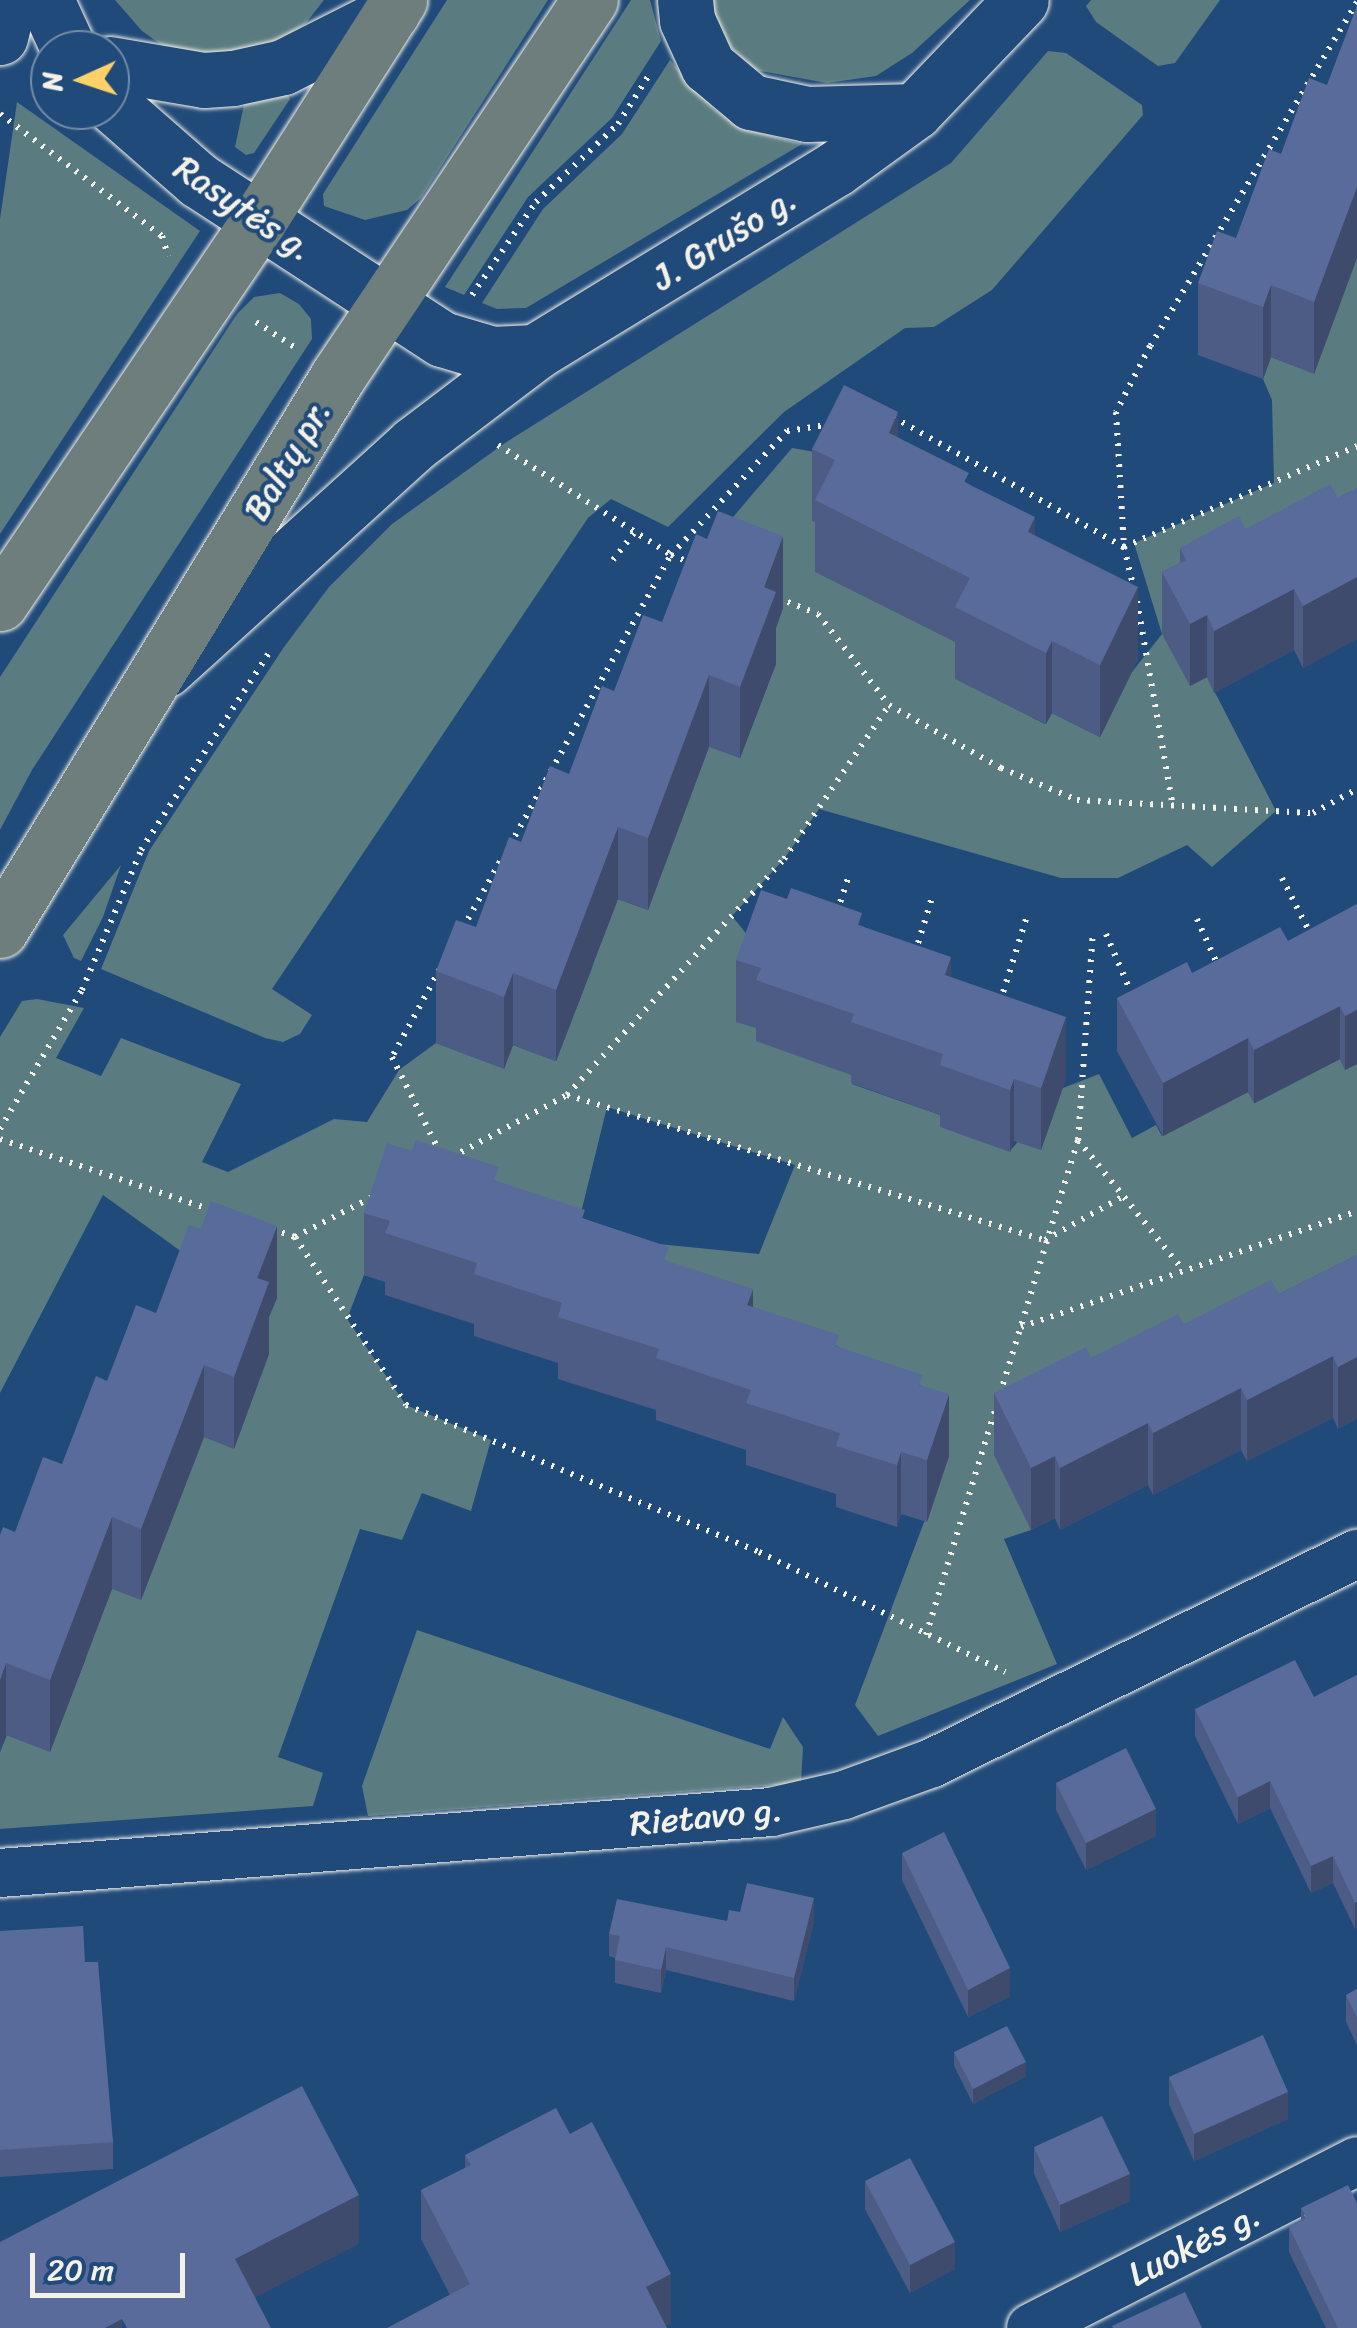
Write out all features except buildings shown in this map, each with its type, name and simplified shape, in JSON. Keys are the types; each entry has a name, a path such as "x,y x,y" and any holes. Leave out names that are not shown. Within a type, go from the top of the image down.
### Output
{"main road":[{"path":"0,37 9,0"},
{"path":"46,0 60,30"},
{"name":"Baltų pr.","path":"0,930 385,303 590,0"},
{"name":"J. Grušo g.","path":"160,674 344,502 536,352 714,247 835,169 915,111 1022,0"},
{"path":"130,67 204,80 283,67 396,6"},
{"path":"0,602 260,220 396,6"},
{"path":"686,10 708,66 751,102 807,114 915,111"},
{"name":"Rasytės g.","path":"130,122 166,156 385,303"},
{"path":"385,303 442,339 492,354 536,352"}],"street":[{"name":"Rietavo g.","path":"0,1873 771,1812 873,1788 1357,1554"},
{"name":"Luokės g.","path":"1031,2328 1357,2161"}],"path":[{"path":"1173,807 1148,647 1124,548 1116,412 1150,346 1357,2"},
{"path":"442,339 536,202 618,124 686,10"},
{"path":"888,414 1124,548"},
{"path":"461,932 671,555 787,431 838,423"},
{"path":"492,441 634,533 671,555 708,570"},
{"path":"1124,548 1357,446"},
{"path":"613,560 634,533"},
{"path":"763,592 818,614 889,705 1002,768 1077,800 1313,813 1357,789"},
{"path":"0,1129 82,990 142,850 274,646"},
{"path":"615,657 633,664"},
{"path":"455,971 442,966 392,1056 444,1161 568,1095 784,859 889,705"},
{"path":"528,812 544,817"},
{"path":"832,926 849,874"},
{"path":"1282,878 1314,941"},
{"path":"911,966 934,894"},
{"path":"996,1017 1026,916"},
{"path":"1197,919 1220,970"},
{"path":"926,1635 1078,1140 1094,932"},
{"path":"1106,934 1135,1001"},
{"path":"568,1095 1045,1240 1124,1196"},
{"path":"0,1139 227,1214"},
{"path":"1078,1140 1183,1270"},
{"path":"294,1236 378,1194"},
{"path":"1020,1327 1357,1211"},
{"path":"261,1226 294,1236 406,1404 759,1552 1062,1698"}],"green space":[{"path":"115,0 324,0 306,23 266,50 222,60 173,53 142,31"},
{"path":"447,0 548,0 421,198 407,210 365,220 324,206 323,194"},
{"path":"631,0 650,0 661,41 612,118 528,197 464,295 445,287"},
{"path":"707,0 970,0 912,53 876,76 827,83 755,70 724,41"},
{"path":"1091,0 1220,0 1175,63 1158,66 1096,22 1086,6"},
{"path":"1048,51 1066,53 1142,105 1143,115 992,290 934,327 905,328 784,412 668,527 611,499 588,518 272,989 312,1015 300,1034 283,1042 265,1038 101,969 149,851 284,647 329,587 392,524 505,443 951,163"},
{"path":"670,60 715,110 752,131 802,144 526,308 497,309 482,303 543,209 622,134"},
{"path":"287,92 290,99 254,153 246,155 235,147 245,100"},
{"path":"17,102 30,111 30,130 57,130 200,231 0,534 0,219"},
{"path":"1357,219 1357,550 1190,685 1207,677 1276,811 1212,867 1187,845 1118,878 1061,878 819,809 784,859 732,916 761,952 761,1030 854,1076 852,1084 943,1116 1010,1151 1063,1088 1099,1074 1132,1138 1156,1125 1162,1136 1248,1092 1255,1103 1340,1059 1345,1069 1357,1064 1357,1317 1031,1530 1004,1539 1057,1664 878,1736 855,1705 949,1456 364,1275 347,1319 406,1405 491,1440 471,1511 422,1493 402,1540 360,1529 278,1757 323,1773 313,1806 0,1829 0,1752 7,1735 50,1751 86,1658 72,1652 189,1431 233,1448 211,1273 103,1195 0,1393 0,1037 22,1001 37,999 84,1008 56,1058 101,1076 121,1038 241,1084 202,1162 228,1172 334,1119 367,1122 399,1070 436,1043 503,1068 513,1045 556,1061 592,968 604,894 648,910 696,741 740,758 775,665 687,571 792,448 844,457 835,532 975,639 956,679 1045,724 1052,713 1100,737 1132,672 1162,634 1134,543 1274,483 1272,400 1263,379 1271,357 1313,373","holes":["607,1107 795,1165 759,1254 638,1242 579,1221"]},
{"path":"280,293 299,304 311,319 312,339 32,770 0,830 0,677 237,314 254,297"},
{"path":"121,865 103,917 81,961 74,958 63,935"},
{"path":"417,1630 770,1749 783,1717 803,1747 801,1783 368,1816 362,1786"}]}
